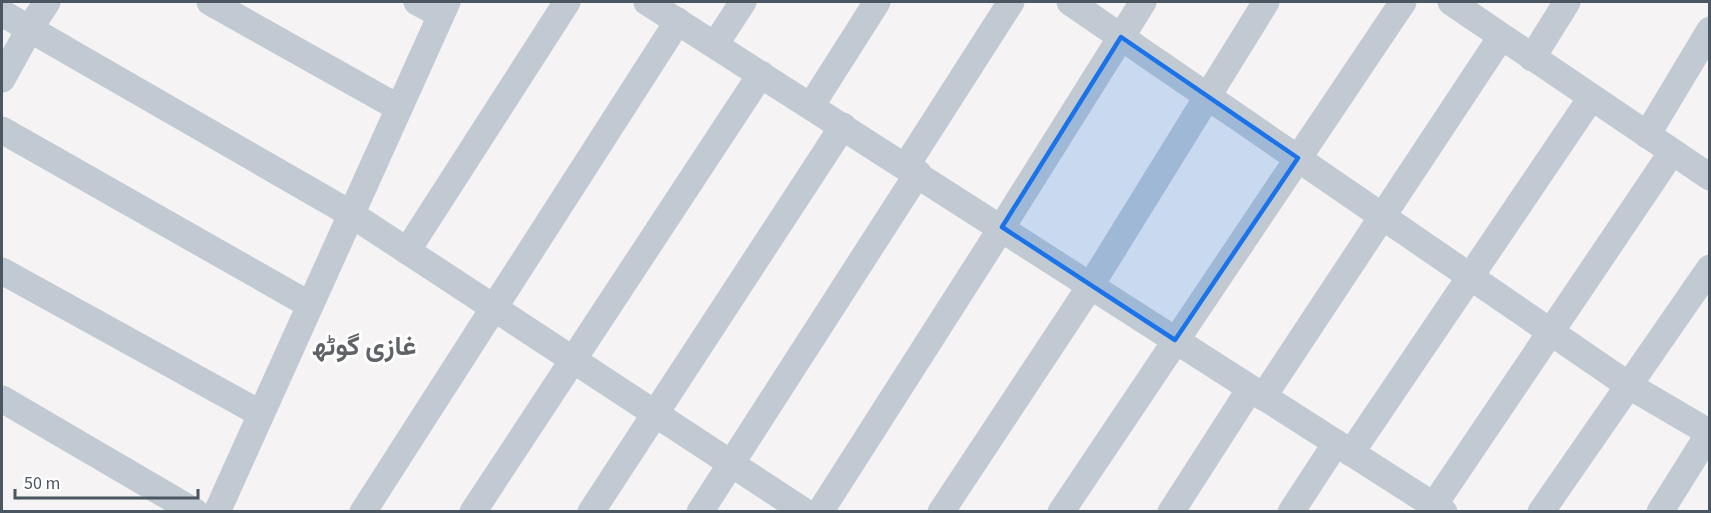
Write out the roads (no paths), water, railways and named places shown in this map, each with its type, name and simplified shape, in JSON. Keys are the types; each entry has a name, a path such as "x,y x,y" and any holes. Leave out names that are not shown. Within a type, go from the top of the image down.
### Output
{"street":[{"path":"2,79 47,2"},
{"path":"210,2 399,108"},
{"path":"217,512 444,8 417,2"},
{"path":"407,251 567,2"},
{"path":"647,2 1439,508 1551,332 1672,152"},
{"path":"715,45 743,2"},
{"path":"811,106 877,2"},
{"path":"700,512 912,170 1011,2"},
{"path":"1070,2 1628,385 1709,432 1660,512"},
{"path":"820,512 1143,2"},
{"path":"941,512 1091,285 1266,2"},
{"path":"1061,512 1403,2"},
{"path":"1451,2 1710,177"},
{"path":"1532,58 1567,2"},
{"path":"2,13 351,214 805,512"},
{"path":"363,512 678,21"},
{"path":"1647,135 1710,30"},
{"path":"1171,512 1383,216 1502,37"},
{"path":"473,512 761,74"},
{"path":"1291,512 1343,448 1470,277 1591,98"},
{"path":"591,512 843,126"},
{"path":"2,130 310,305"},
{"path":"1541,512 1710,268"},
{"path":"2,271 261,414"},
{"path":"2,399 195,512"}],"district":[{"name":"غازی گوٹھ","path":"364,346"}]}
